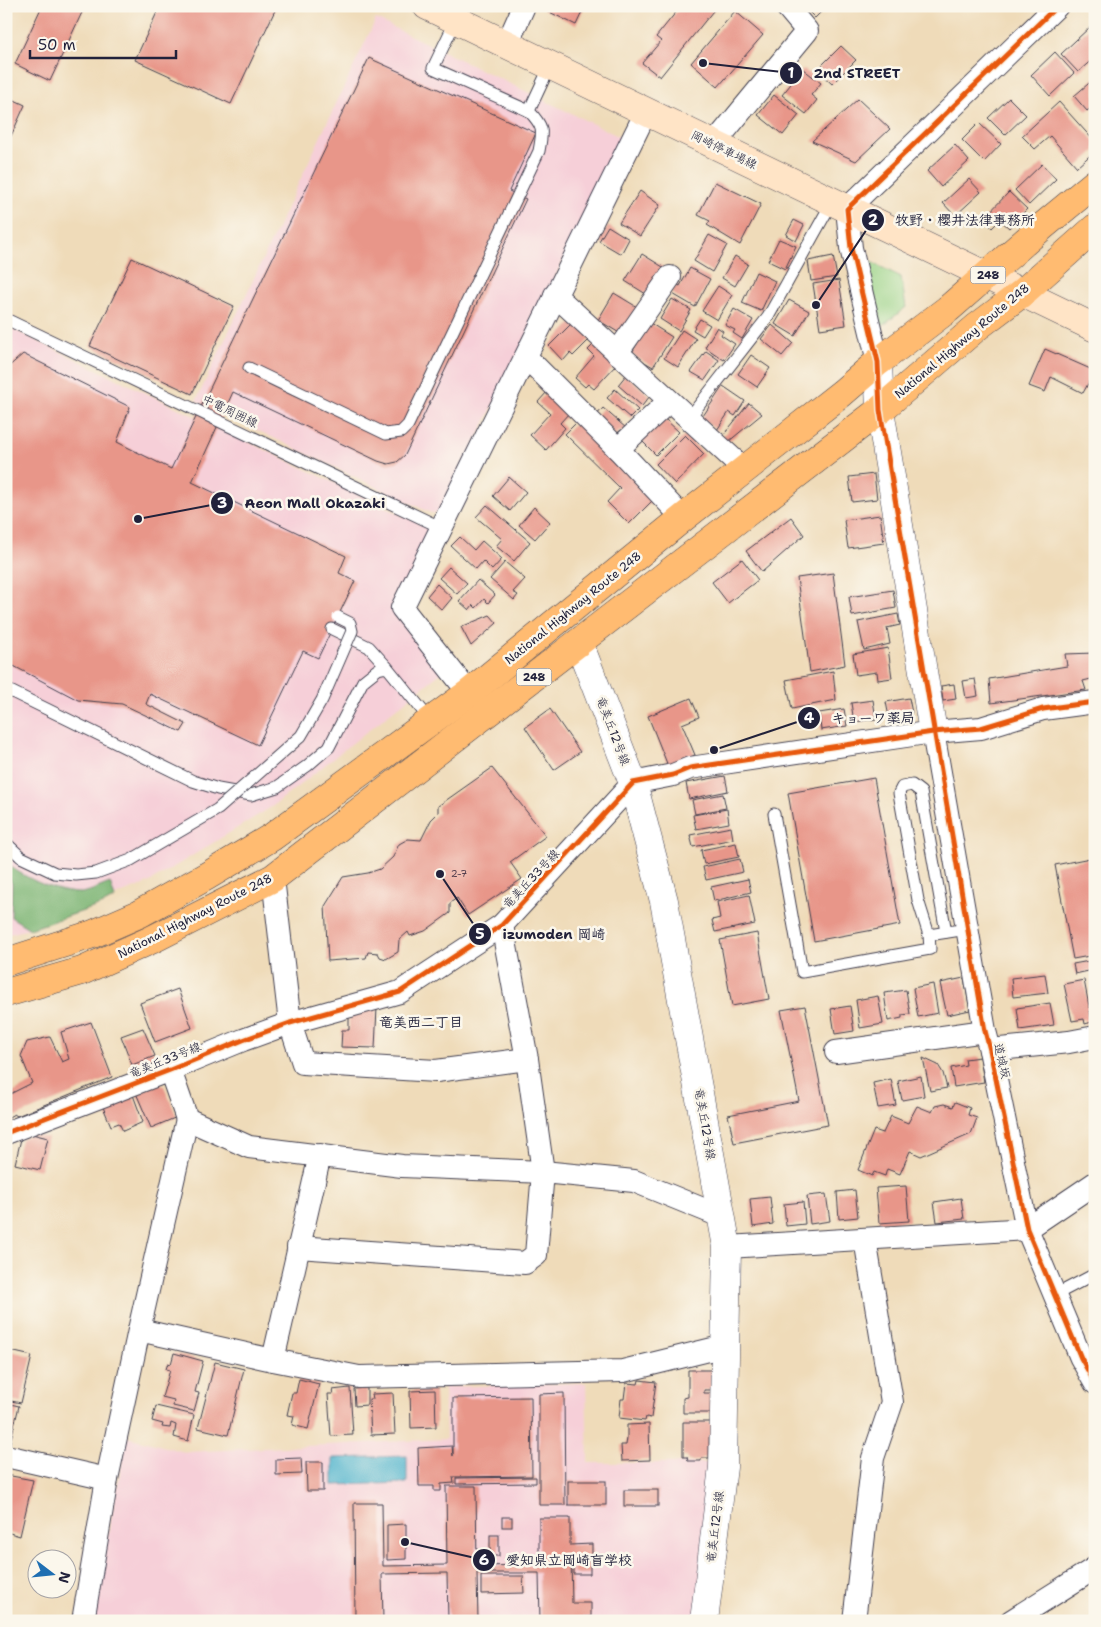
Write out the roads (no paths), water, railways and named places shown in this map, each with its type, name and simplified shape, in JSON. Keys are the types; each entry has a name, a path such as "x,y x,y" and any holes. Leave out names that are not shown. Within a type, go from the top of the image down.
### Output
{"highway":[{"name":"National Highway Route 248","path":"6,962 93,934 139,914 208,876 272,837 469,693 683,518 878,362 948,309 1095,183"},
{"name":"National Highway Route 248","path":"6,993 82,971 151,940 273,878 880,410 977,327 1022,293 1095,228"}],"main road":[{"name":"岡崎停車場線","path":"427,6 1095,328"}],"street":[{"path":"507,44 524,6"},
{"path":"714,144 807,30 786,6"},
{"path":"933,732 880,410 878,362 840,206 1057,6"},
{"path":"469,693 402,608 646,112"},
{"path":"617,353 670,277"},
{"path":"556,295 745,470"},
{"path":"526,357 618,449 683,518"},
{"path":"618,449 669,401"},
{"name":"竜美丘12号線","path":"579,643 633,783 664,901 727,1248 723,1467 704,1621"},
{"path":"633,783 673,775 690,768 933,732 981,728 1043,709 1095,702"},
{"name":"道城坂","path":"933,732 957,931 987,1040 1027,1229 1081,1358 1095,1383"},
{"name":"竜美丘33号線","path":"6,1132 290,1023 400,992 502,925 633,783"},
{"path":"273,878 290,1023 303,1063 436,1071 527,1059"},
{"path":"298,1247 525,1263 536,1254 543,1172 527,1059 502,925"},
{"path":"836,1052 987,1040 1069,1042 1095,1036"},
{"path":"83,1621 107,1478 187,1119 170,1070"},
{"path":"187,1119 249,1147 402,1166 543,1172 634,1181 720,1216"},
{"path":"273,1360 320,1156"},
{"path":"727,1248 1027,1229 1095,1183"},
{"path":"854,1621 873,1458 892,1402 865,1239"},
{"path":"139,1330 359,1377 623,1371 725,1346"},
{"path":"6,1456 107,1478"},
{"path":"1012,1621 1095,1568"}],"lane":[{"path":"249,368 386,434 401,432 408,425 539,151 543,134 538,121 529,111 433,68 456,20"},
{"path":"529,111 550,66"},
{"path":"689,418 768,317 840,206"},
{"name":"中電周囲線","path":"6,319 442,528"},
{"path":"6,843 21,857 56,873 76,875 96,873 131,860 218,809 301,736 322,700 352,632 350,623 338,617"},
{"path":"332,629 369,647 431,721"},
{"path":"6,689 193,780 218,789 251,795 277,787 307,766 329,747 363,681 378,669 387,667"},
{"path":"774,814 802,972 930,949 929,935 918,900 899,793 902,787 912,785 921,792 957,931 929,935"},
{"path":"1055,1295 1095,1274"}],"water":[{"path":"407,1456 407,1483 333,1485 333,1458"}],"place":[{"name":"2nd STREET","path":"703,63"},
{"name":"牧野・櫻井法律事務所","path":"816,305"},
{"name":"Aeon Mall Okazaki","path":"138,519"},
{"name":"キョーワ薬局","path":"714,750"},
{"name":"izumoden 岡崎","path":"440,874"},
{"name":"愛知県立岡崎盲学校","path":"405,1542"}],"district":[{"name":"竜美西二丁目","path":"421,1022"}]}
